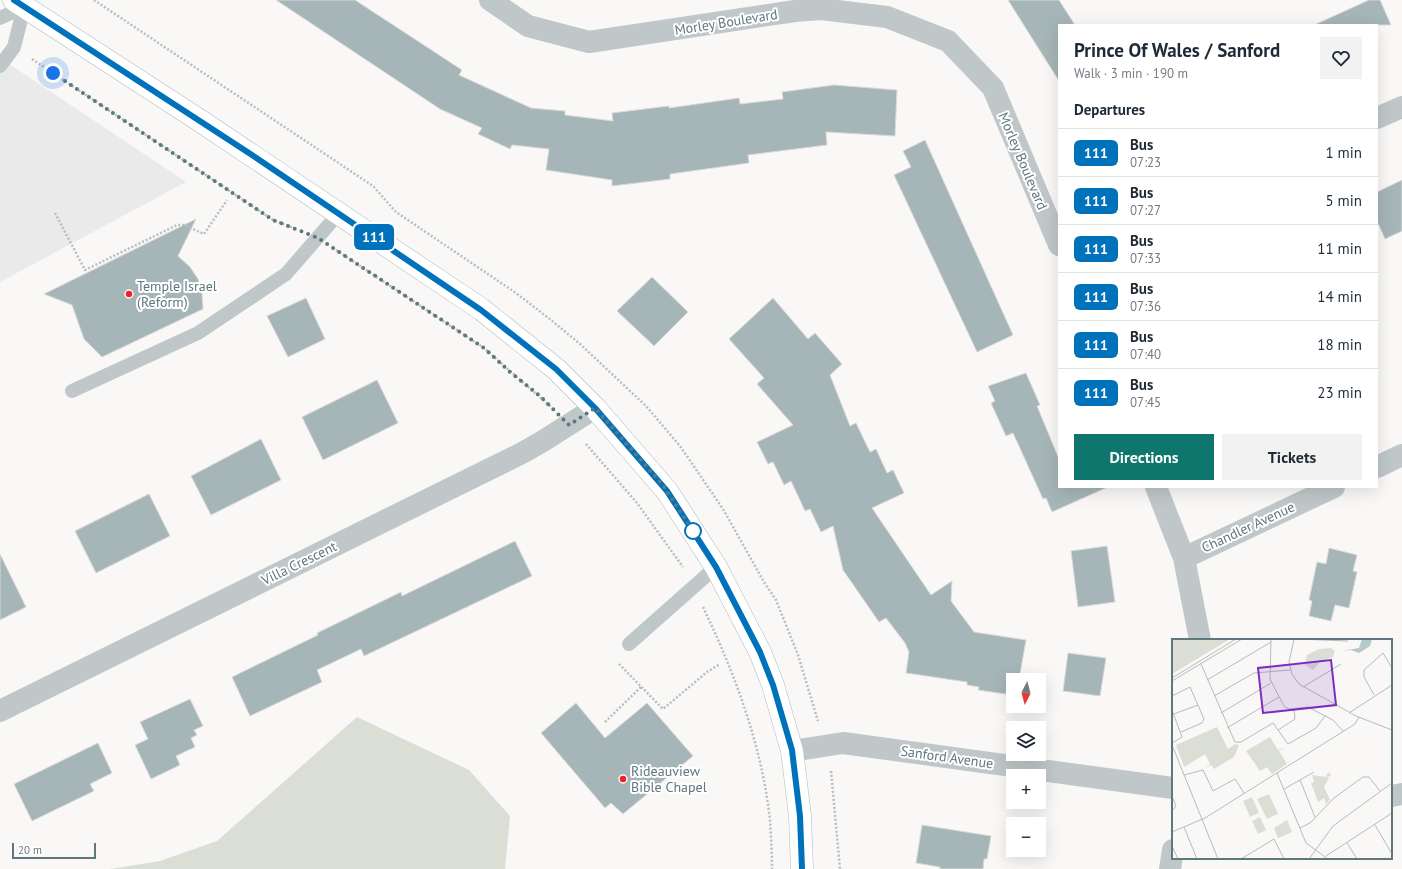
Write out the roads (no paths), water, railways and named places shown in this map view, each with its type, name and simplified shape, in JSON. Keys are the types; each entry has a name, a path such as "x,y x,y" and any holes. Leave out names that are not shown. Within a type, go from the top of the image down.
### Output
{"main road":[{"path":"19,3 339,213 481,310 556,369 595,408 667,491 716,567 760,652 773,685 792,750 800,816 802,869"}],"street":[{"name":"Morley Boulevard","path":"490,0 528,26 589,42 794,6 888,17 948,41 993,88 1058,243"},
{"path":"1378,118 1402,107"},
{"name":"Villa Crescent","path":"0,711 524,452 595,408"},
{"path":"1378,467 1402,455"},
{"path":"1156,488 1184,558 1200,639"},
{"name":"Chandler Avenue","path":"1184,558 1332,488"},
{"name":"Sanford Avenue","path":"792,750 843,743 1172,788"},
{"path":"1392,796 1402,794"},
{"path":"1170,869 1172,856"}],"lane":[{"path":"0,18 19,3"},
{"path":"0,66 14,47 19,3"},
{"path":"72,392 198,333 286,274 339,213"},
{"path":"630,644 716,567"}],"place":[{"name":"Temple Israel (Reform)","path":"129,294"},
{"name":"Rideauview Bible Chapel","path":"623,779"}]}
